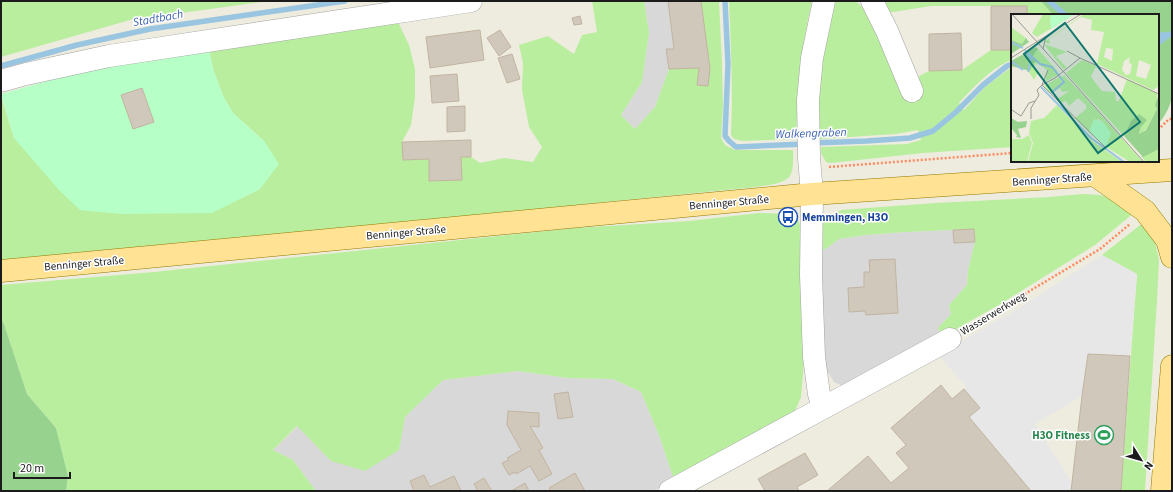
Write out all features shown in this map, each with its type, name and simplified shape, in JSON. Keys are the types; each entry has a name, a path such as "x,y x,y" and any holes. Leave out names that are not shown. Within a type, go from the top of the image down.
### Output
{"main road":[{"name":"Benninger Straße","path":"1,271 812,194 1172,170"},
{"path":"1096,176 1145,210 1167,240 1172,257"},
{"path":"1162,491 1172,366"}],"street":[{"path":"1,82 26,74 108,56 471,1"},
{"path":"823,408 819,394 814,357 811,275 812,194 808,100 812,58 824,1"},
{"path":"872,1 912,91"},
{"name":"Wasserwerkweg","path":"670,491 950,339"}],"path":[{"path":"1159,129 1169,119 1172,119"},
{"path":"810,163 835,167 1011,153"},
{"name":"Wasserwerkweg","path":"950,339 1100,249 1145,210"}],"shaded area":[{"path":"644,1 701,1 710,69 708,86 697,85 669,69 655,107 635,129 621,115 642,82 649,33"},
{"path":"974,229 975,242 968,270 967,285 949,305 951,314 938,328 942,337 843,386 834,382 826,369 822,353 819,252 839,239 906,232"},
{"path":"1102,255 1137,274 1130,356 1089,354 1082,396 1035,424 1071,481 1071,491 1031,491 969,417 964,389 966,386 938,355 1019,308"},
{"path":"518,371 568,378 613,379 641,392 659,435 674,480 653,491 316,491 293,460 273,450 298,426 331,461 399,450 405,417 443,380"}],"green space":[{"path":"1,1 268,1 130,20 1,57"},
{"path":"592,1 644,1 649,33 642,82 621,115 635,129 655,107 669,69 699,68 697,85 708,86 710,69 701,1 719,1 723,107 721,138 725,145 735,150 793,150 793,167 790,176 779,183 756,187 595,203 498,215 1,261 1,96 14,138 240,199 260,189 264,141 233,113 223,96 213,69 209,49 398,22 409,45 415,69 415,97 411,125 402,142 403,160 429,159 430,181 461,180 461,157 471,157 480,163 504,158 533,162 542,147 529,127 522,90 523,63 519,45 548,36 574,54 582,35 597,32"},
{"path":"729,1 812,1 805,35 796,139 742,141 734,139 731,135 732,85"},
{"path":"837,1 855,1 866,10 921,91 919,76 929,71 962,70 991,50 1011,50 1011,60 991,72 959,103 964,110 985,87 1011,68 1011,147 923,153 831,163 826,162 821,153 821,147 907,144 921,140 918,130 896,134 819,139 818,105 820,77 831,8"},
{"path":"884,1 1041,1 1052,14 1027,14 1027,6 931,6 887,13"},
{"path":"1041,1 1172,1 1172,95 1167,111 1159,123 1159,14 1052,14"},
{"path":"209,49 213,69 223,96 233,113 264,141 279,164 260,189 212,213 121,214 80,210 59,190 14,138 1,94 91,69"},
{"path":"1083,194 1100,195 1113,199 1135,212 1095,245 997,306 942,337 938,328 951,314 949,305 967,285 968,270 975,242 974,229 906,232 839,239 819,252 821,225 830,216 841,210"},
{"path":"759,213 791,214 798,220 802,230 805,336 801,397 795,411 785,420 674,480 659,435 641,392 613,379 568,378 518,371 443,380 405,417 399,450 365,471 331,461 297,426 273,450 293,460 316,491 66,491 68,476 56,428 27,394 1,319 1,285 154,272 575,228 689,221"},
{"path":"1144,222 1154,238 1159,260 1145,491 1121,491 1137,274 1102,255"},
{"path":"1,319 27,394 56,428 68,476 66,491 1,491"}],"building":[{"path":"668,1 701,1 710,69 708,86 697,85 699,68 669,69 666,49 674,49"},
{"path":"991,6 1027,6 1027,14 1011,14 1011,50 991,50"},
{"path":"580,16 582,24 574,25 572,18"},
{"path":"480,30 484,60 430,68 426,37"},
{"path":"500,30 511,47 499,56 487,38"},
{"path":"961,33 962,70 929,71 929,34"},
{"path":"512,54 520,79 507,83 498,58"},
{"path":"457,74 459,101 432,103 430,76"},
{"path":"142,88 154,122 133,129 121,95"},
{"path":"465,106 465,131 447,132 447,107"},
{"path":"471,140 471,157 461,157 462,180 429,181 429,159 403,160 402,142"},
{"path":"974,229 975,242 954,243 953,230"},
{"path":"895,259 898,313 866,315 865,311 849,312 848,288 864,287 864,272 870,272 869,260"},
{"path":"1088,354 1130,356 1121,491 1071,491"},
{"path":"941,385 952,399 964,389 980,408 969,417 1031,491 827,491 868,456 891,483 909,468 896,453 906,445 891,428"},
{"path":"568,392 573,417 558,419 554,394"},
{"path":"508,411 539,413 539,427 530,426 543,448 539,450 552,474 539,481 530,466 516,474 515,472 509,475 502,463 509,460 507,458 521,450 507,425"},
{"path":"805,453 818,475 797,487 799,491 765,491 758,479"},
{"path":"575,473 585,491 551,491 549,488"},
{"path":"424,475 430,487 454,476 461,491 414,491 410,481"},
{"path":"484,478 492,491 478,491 474,484"},
{"path":"525,483 529,491 511,491"}],"waterway":[{"name":"Stadtbach","path":"1,66 77,45 150,29 345,1"},
{"name":"Walkengraben","path":"725,1 728,64 725,136 736,147 805,144"},
{"name":"Stadtbach","path":"1049,1 1064,14"},
{"name":"Stadtbach","path":"1159,35 1172,34"},
{"name":"Walkengraben","path":"1159,42 1168,35"},
{"name":"Walkengraben","path":"813,143 910,138 933,131 956,112 983,85 1011,64"}],"place":[{"name":"Memmingen, H3O","path":"788,217"},
{"name":"H3O Fitness","path":"1104,435"}]}
